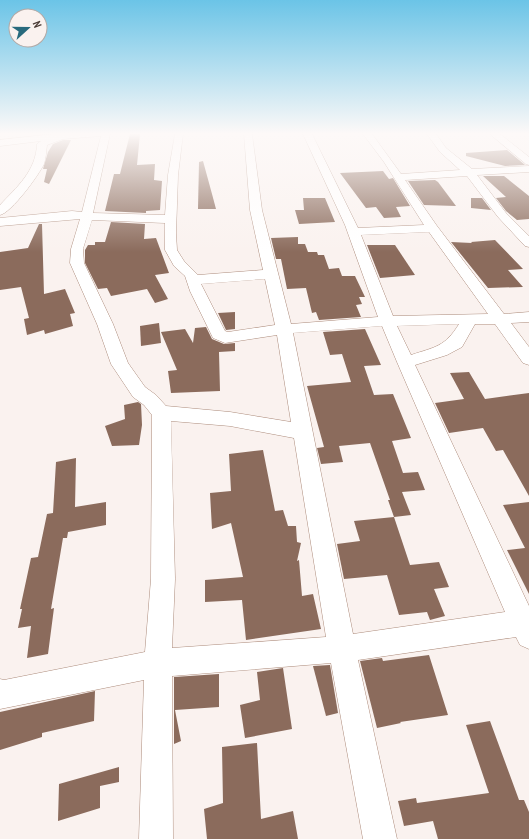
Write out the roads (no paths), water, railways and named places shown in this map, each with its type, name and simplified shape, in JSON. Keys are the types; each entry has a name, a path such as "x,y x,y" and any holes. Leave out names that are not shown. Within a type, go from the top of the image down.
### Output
{"street":[{"path":"0,212 33,173"},
{"path":"97,173 87,216 77,249 77,263 105,324 120,364 139,392 150,400 162,413 230,419 303,432"},
{"path":"173,173 172,219 170,233 171,250 179,263 191,275 196,291 219,334 225,338 284,329 387,321 470,320 529,317"},
{"path":"251,173 253,196 284,329 342,649 380,839"},
{"path":"0,693 1,695 158,663 342,649 527,627 387,321 354,232 326,173"},
{"path":"395,173 432,228 529,359"},
{"path":"398,177 481,173"},
{"path":"471,174 502,215 529,243"},
{"path":"5,190 18,191"},
{"path":"0,222 72,214 125,219 172,219"},
{"path":"354,232 432,228"},
{"path":"193,280 271,274"},
{"path":"406,362 441,351 456,343 470,320"},
{"path":"156,839 158,663 163,579 162,413"}]}
